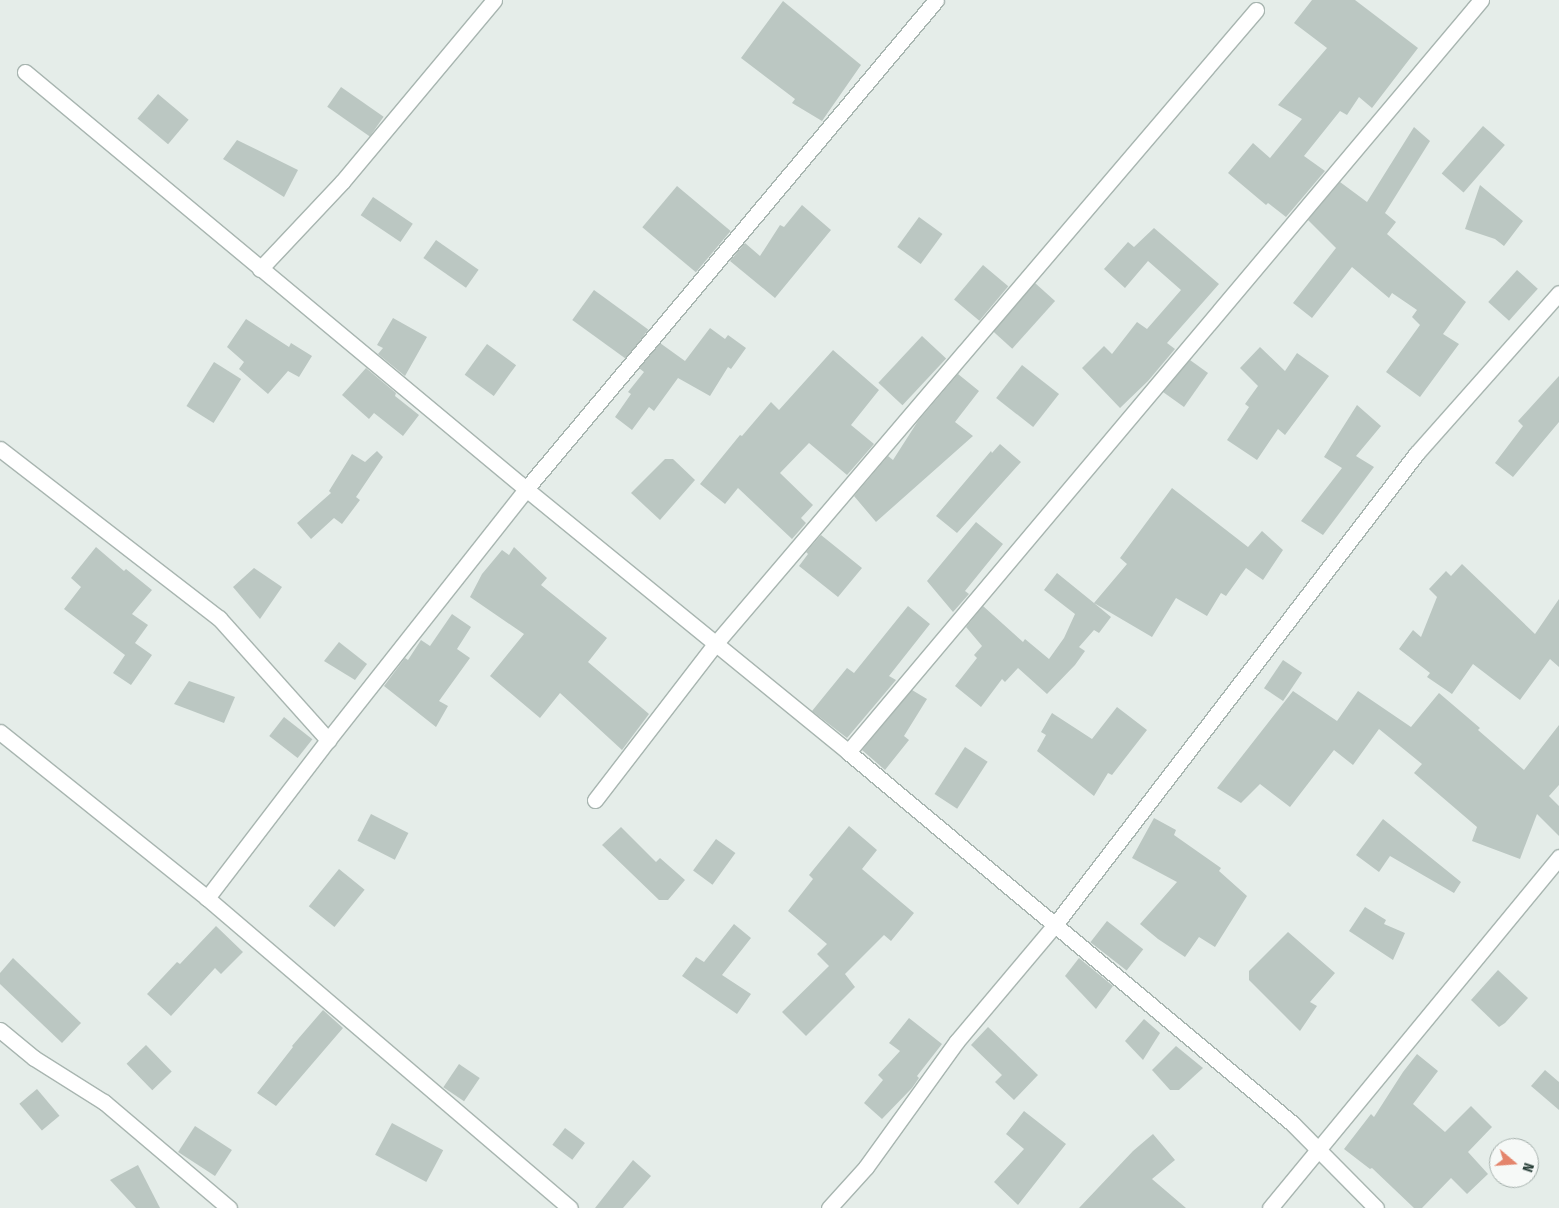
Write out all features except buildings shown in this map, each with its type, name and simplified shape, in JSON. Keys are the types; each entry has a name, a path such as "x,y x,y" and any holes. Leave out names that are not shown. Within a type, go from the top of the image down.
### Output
{"street":[{"path":"260,269 342,182 494,0"},
{"path":"207,898 328,740 526,490 936,0"},
{"path":"848,752 1481,0"},
{"path":"595,800 716,643 1256,10"},
{"path":"26,72 526,490 848,752 1293,1124 1376,1208"},
{"path":"829,1208 866,1167 957,1040 1054,926 1416,454 1559,293"},
{"path":"0,450 218,618 328,740"},
{"path":"0,732 207,898 570,1208"},
{"path":"1270,1208 1559,857"},
{"path":"0,1030 34,1058 104,1102 229,1208"}]}
